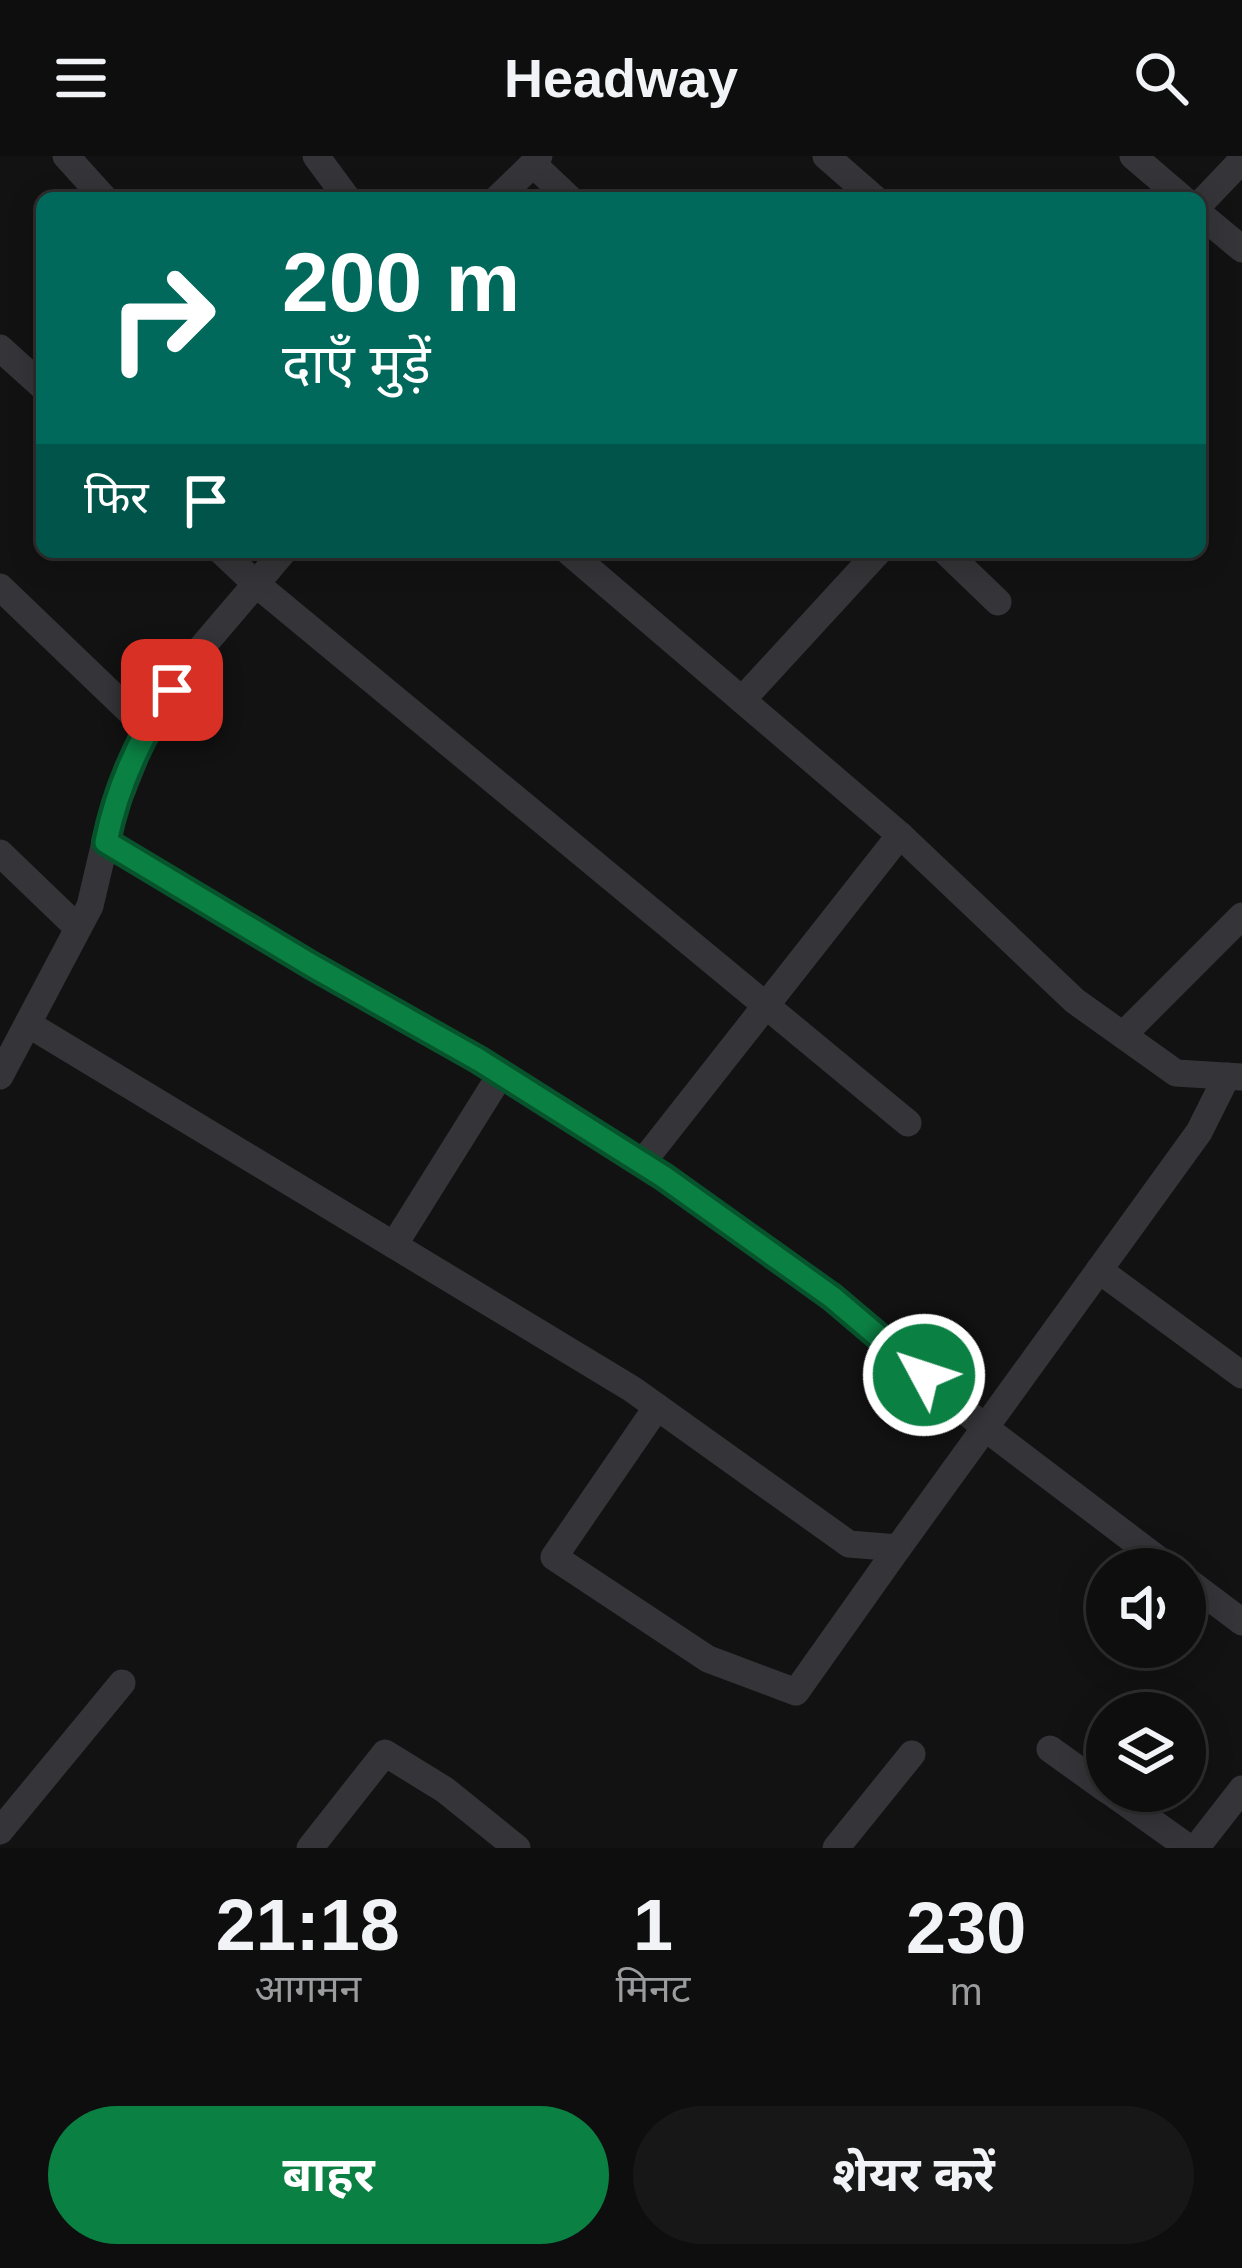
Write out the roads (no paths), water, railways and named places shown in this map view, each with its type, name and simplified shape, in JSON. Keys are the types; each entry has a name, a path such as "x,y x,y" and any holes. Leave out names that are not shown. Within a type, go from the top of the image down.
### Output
{"street":[{"path":"65,156 98,192"},
{"path":"316,156 332,192"},
{"path":"826,156 867,192"},
{"path":"1133,156 1175,192"},
{"path":"504,192 536,160 564,192"},
{"path":"1206,199 1242,160"},
{"path":"1206,219 1242,249"},
{"path":"0,348 36,381"},
{"path":"228,558 908,1123"},
{"path":"0,1076 90,905 110,821 147,728 197,653 278,558"},
{"path":"576,558 900,835 1076,1001 1176,1073 1235,1077 796,1692 708,1659 554,1557 657,1407"},
{"path":"742,700 872,558"},
{"path":"952,558 998,602"},
{"path":"0,587 147,728"},
{"path":"642,1163 900,835"},
{"path":"106,842 501,1074 642,1163 832,1297 985,1427 1144,1548"},
{"path":"0,853 78,928"},
{"path":"1123,1035 1242,916"},
{"path":"28,1024 632,1389 849,1544 898,1548"},
{"path":"394,1245 501,1074"},
{"path":"1099,1270 1242,1375"},
{"path":"1206,1595 1242,1622"},
{"path":"0,1831 122,1683"},
{"path":"1050,1749 1086,1774"},
{"path":"310,1848 385,1753 445,1790 517,1848"},
{"path":"836,1848 912,1754"},
{"path":"1140,1812 1192,1848 1242,1789"}]}
